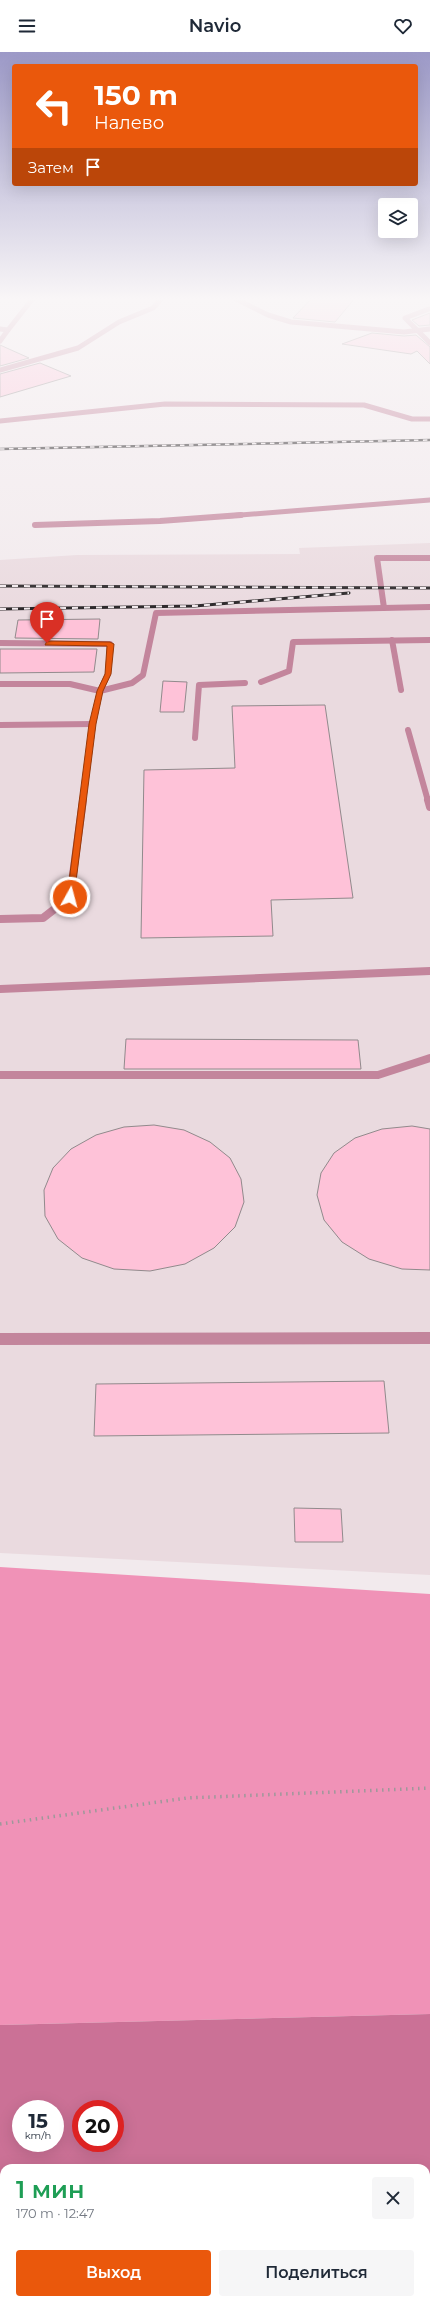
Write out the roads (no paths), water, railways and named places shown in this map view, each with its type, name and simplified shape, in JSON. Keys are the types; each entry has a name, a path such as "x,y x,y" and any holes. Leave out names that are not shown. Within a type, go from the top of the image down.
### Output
{"lane":[{"path":"0,421 165,404 364,405 412,419 430,419"},
{"path":"35,525 160,521 430,500"},
{"path":"384,608 377,558 430,558"},
{"path":"0,684 70,684 100,691 132,683 143,675 156,614 430,607"},
{"path":"392,640 401,690"},
{"path":"261,682 289,672 293,642 430,640"},
{"path":"0,643 110,644 108,674 100,691 93,724 70,897 43,918 0,919"},
{"path":"195,738 199,685 245,683"},
{"path":"0,725 93,724"},
{"path":"408,730 430,807"},
{"path":"0,989 430,971"},
{"path":"0,1076 378,1075 430,1058"},
{"path":"0,1339 430,1338"}],"railway":[{"path":"0,449 430,440"},
{"path":"0,586 430,588"},
{"path":"0,609 195,606 349,593"}]}
